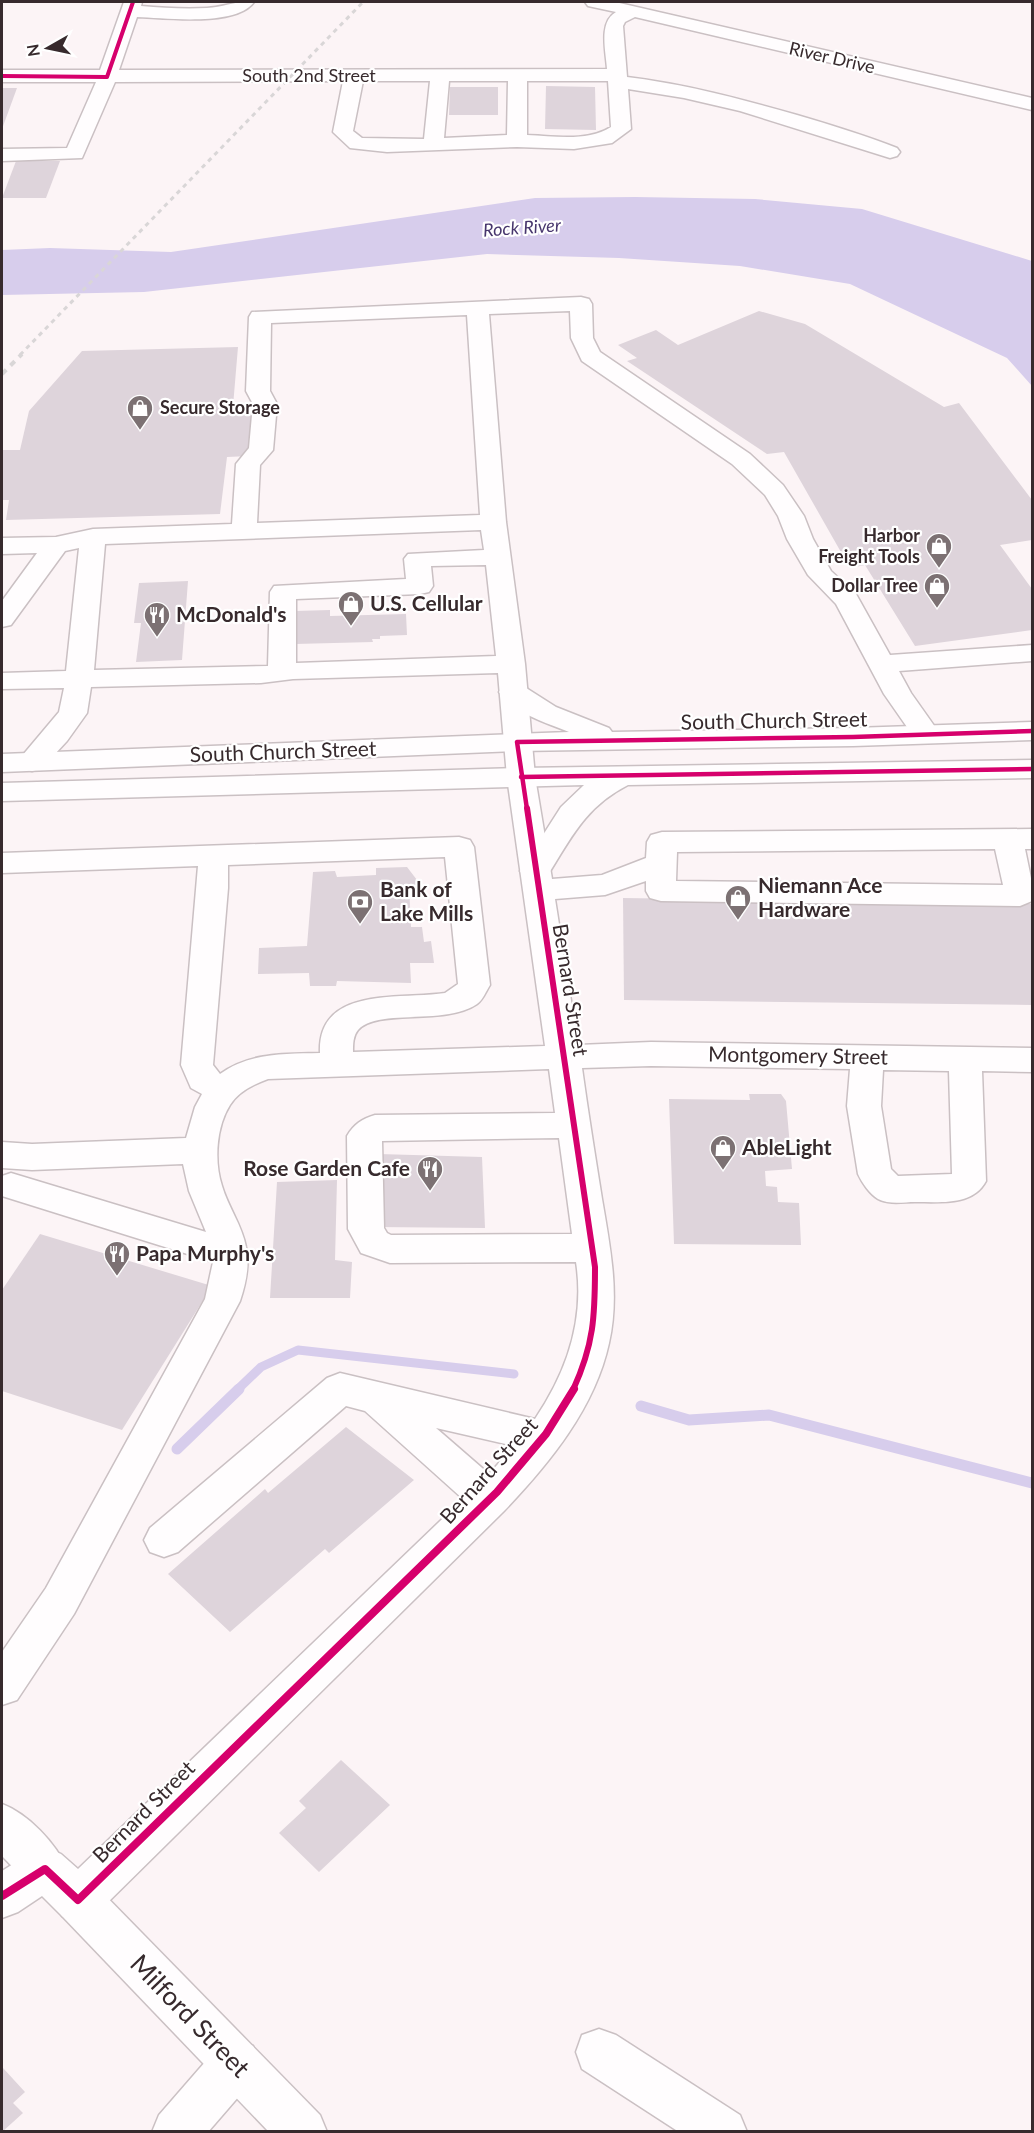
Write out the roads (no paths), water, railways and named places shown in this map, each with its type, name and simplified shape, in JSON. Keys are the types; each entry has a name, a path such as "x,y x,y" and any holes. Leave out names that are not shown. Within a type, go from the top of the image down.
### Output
{"street":[{"path":"2,155 75,154 107,77 131,6 229,10 244,2"},
{"name":"River Drive","path":"594,2 1032,104"},
{"path":"354,76 343,132 357,144 387,146 517,141 574,143 605,139 621,129 614,26 617,19 632,11"},
{"name":"South 2nd Street","path":"2,76 618,78 711,97 860,140 890,152"},
{"path":"433,144 440,76"},
{"path":"517,141 518,76"},
{"path":"244,531 248,464 261,450 265,404 258,391 260,317 478,310 581,304 582,338 590,356 741,459 774,490 791,516 800,539 821,575 847,600 898,694 926,734"},
{"name":"Bernard Street","path":"78,1900 490,1499 529,1457 562,1412 590,1346 595,1318 595,1268 519,759 511,664 493,522 478,310"},
{"path":"2,546 56,545 93,537 493,522"},
{"path":"32,762 57,735 73,713 79,678 93,537"},
{"path":"2,619 56,545"},
{"path":"282,672 283,592 420,586 417,559 497,557"},
{"path":"882,664 1032,654"},
{"path":"2,681 261,675 282,672 511,664"},
{"path":"513,692 546,713 618,740"},
{"name":"South Church Street","path":"2,792 519,759 618,740 1032,731"},
{"name":"South Church Street","path":"2,763 519,759 622,776 1032,769"},
{"path":"622,776 597,789 571,814 536,881 605,885 661,866 1020,838 1020,896 661,866"},
{"path":"2,801 38,791"},
{"path":"2,863 459,848 474,985 466,997 452,1003 370,1009 352,1017 341,1028 337,1039 338,1063"},
{"path":"2,1686 60,1601 222,1301 229,1279 230,1252 227,1239 206,1191 200,1171 200,1150 210,1108 222,1090 203,1079 197,1065 213,888 213,856"},
{"name":"Montgomery Street","path":"222,1090 240,1074 266,1067 338,1063 651,1054 1032,1060"},
{"path":"867,1057 864,1106 875,1174 890,1189 953,1189 969,1181 965,1059"},
{"path":"574,1125 375,1128 364,1136 366,1229 374,1243 390,1249 592,1248"},
{"path":"11,1174 200,1150"},
{"path":"11,1174 230,1252"},
{"path":"164,1540 340,1389 544,1437"},
{"path":"375,1397 490,1499"},
{"path":"2,1825 45,1869 2,1896"},
{"name":"Milford Street","path":"45,1869 78,1900 303,2132"},
{"path":"599,2052 723,2132"},
{"path":"176,2132 236,2062"}],"water":[{"name":"Rock River","path":"535,198 755,199 862,209 1032,261 1032,386 1007,358 850,284 740,266 619,258 487,254 144,292 2,295 2,250 50,248 171,252"}],"waterway":[{"path":"237,1390 261,1367 298,1350 514,1374"},
{"path":"177,1449 239,1389"},
{"path":"641,1406 689,1420 769,1415 1032,1483"}],"railway":[{"path":"20,355 363,2"},
{"path":"2,374 22,354"}],"place":[{"name":"Secure Storage","path":"140,431"},
{"name":"Harbor Freight Tools","path":"939,569"},
{"name":"Dollar Tree","path":"937,609"},
{"name":"U.S. Cellular","path":"351,627"},
{"name":"McDonald's","path":"157,638"},
{"name":"Niemann Ace Hardware","path":"738,921"},
{"name":"Bank of Lake Mills","path":"360,925"},
{"name":"AbleLight","path":"723,1171"},
{"name":"Rose Garden Cafe","path":"430,1192"},
{"name":"Papa Murphy's","path":"117,1277"}]}
